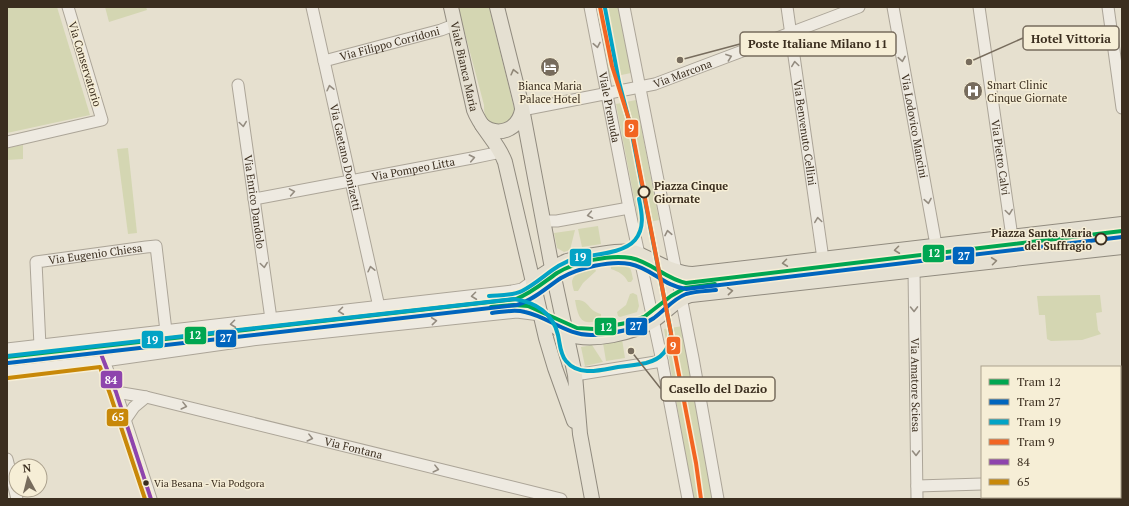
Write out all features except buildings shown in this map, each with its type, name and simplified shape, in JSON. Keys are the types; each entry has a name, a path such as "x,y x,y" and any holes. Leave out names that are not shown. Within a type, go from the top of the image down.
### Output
{"main road":[{"name":"Viale Bianca Maria","path":"451,7 474,110 482,125 501,152 520,228"},
{"path":"497,7 522,110 552,268 575,375 580,434 592,499"},
{"name":"Viale Bianca Maria","path":"482,125 495,131 502,132 518,122 522,110"},
{"path":"520,228 528,233 535,233 539,230 544,221"},
{"path":"533,281 552,268 571,260 630,250 676,271 685,274 693,274 1122,224"},
{"path":"520,228 540,315 555,368 580,434"},
{"path":"540,315 566,334 585,338 600,337 636,329 669,309 681,298 692,295 1122,247"},
{"path":"564,395 575,375"}],"street":[{"name":"Via Conservatorio","path":"7,142 102,120 68,7"},
{"name":"Via Gaetano Donizetti","path":"312,7 379,307"},
{"name":"Viale Premuda","path":"590,7 629,208"},
{"path":"624,7 693,358 718,499"},
{"name":"Via Benvenuto Cellini","path":"786,7 823,259"},
{"name":"Via Marcona","path":"522,110 654,84 791,34 859,7"},
{"name":"Via Lodovico Mancini","path":"893,7 936,245"},
{"name":"Via Pietro Calvi","path":"979,7 1012,237"},
{"path":"1108,7 1122,108"},
{"name":"Via Filippo Corridoni","path":"324,61 454,25"},
{"name":"Via Enrico Dandolo","path":"238,85 271,319"},
{"name":"Via Pompeo Litta","path":"254,199 501,152"},
{"path":"544,221 557,221 629,208 662,361 688,499"},
{"name":"Via Eugenio Chiesa","path":"40,346 36,262 156,246 166,331"},
{"name":"Via Amatore Sciesa","path":"914,270 917,499"},
{"path":"7,349 512,291 522,289 533,281"},
{"path":"7,372 104,361 252,340 517,312 540,315"},
{"path":"104,361 116,392 151,499"},
{"path":"575,375 662,361"},
{"name":"Via Fontana","path":"116,392 146,397 561,499"},
{"path":"125,420 134,408 146,397"},
{"path":"7,459 16,499"},
{"path":"917,486 981,484"}],"green space":[{"path":"7,7 57,7 90,115 7,133"},
{"path":"105,7 146,7 147,10 109,22"},
{"path":"458,7 489,7 514,108 508,121 494,124 485,116 484,105"},
{"path":"594,7 619,7 631,73 607,78"},
{"path":"636,100 659,220 639,224 616,104"},
{"path":"23,145 23,159 7,160 7,148"},
{"path":"128,148 137,233 128,234 117,149"},
{"path":"598,226 601,244 582,247 578,229"},
{"path":"575,230 570,250 564,252 557,248 554,233"},
{"path":"621,264 629,266 633,279 631,282 628,282 625,277 611,269 611,266"},
{"path":"595,269 596,271 583,283 578,291 574,291 572,281 575,275 587,270"},
{"path":"633,293 637,295 639,306 637,312 620,317 618,316 617,312 626,305 630,294"},
{"path":"1100,295 1102,312 1096,313 1098,330 1101,334 1082,340 1051,341 1047,339 1045,315 1039,315 1037,296"},
{"path":"575,300 580,300 586,303 593,310 601,314 601,319 589,322 582,319 579,316"},
{"path":"683,326 713,499 693,499 664,329"},
{"path":"622,339 625,358 606,361 603,343"},
{"path":"592,345 603,362 585,366 581,347"}],"tram line":[{"name":"9","path":"600,7 612,66 631,126 696,463 701,499"},
{"name":"19","path":"7,356 514,299 536,306 547,315 556,327 561,352 564,358 571,366 577,369 584,371 598,371 643,364 656,359 664,353 671,333 630,124 619,82 605,8"},
{"name":"19","path":"489,296 518,293 562,264 577,258 616,251 630,245 638,235 642,220 639,199"},
{"name":"12","path":"7,357 516,299 533,291 564,269 583,262 603,258 623,257 638,260 672,278 686,283 1122,231"},
{"name":"27","path":"8,363 517,305 535,297 568,274 585,268 604,264 622,263 638,266 671,284 686,289 1122,237"},
{"name":"12","path":"491,307 514,305 528,306 577,328 594,329 626,323 644,317 671,296 685,288 715,284"},
{"name":"27","path":"492,313 521,311 534,314 575,333 593,335 617,332 641,325 654,318 669,305 686,294 716,290"}],"transit line":[{"name":"84","path":"7,359 99,349 116,392 151,499"},
{"name":"65","path":"8,378 100,367 145,499"}],"place":[{"name":"Poste Italiane Milano 11","path":"680,60"},
{"name":"Hotel Vittoria","path":"969,62"},
{"name":"Bianca Maria Palace Hotel","path":"550,67"},
{"name":"Smart Clinic Cinque Giornate","path":"973,91"},
{"name":"Piazza Cinque Giornate","path":"644,192"},
{"name":"Piazza Santa Maria del Suffragio","path":"1101,239"},
{"name":"Casello del Dazio","path":"631,351"},
{"name":"Via Besana - Via Podgora","path":"146,483"}]}
